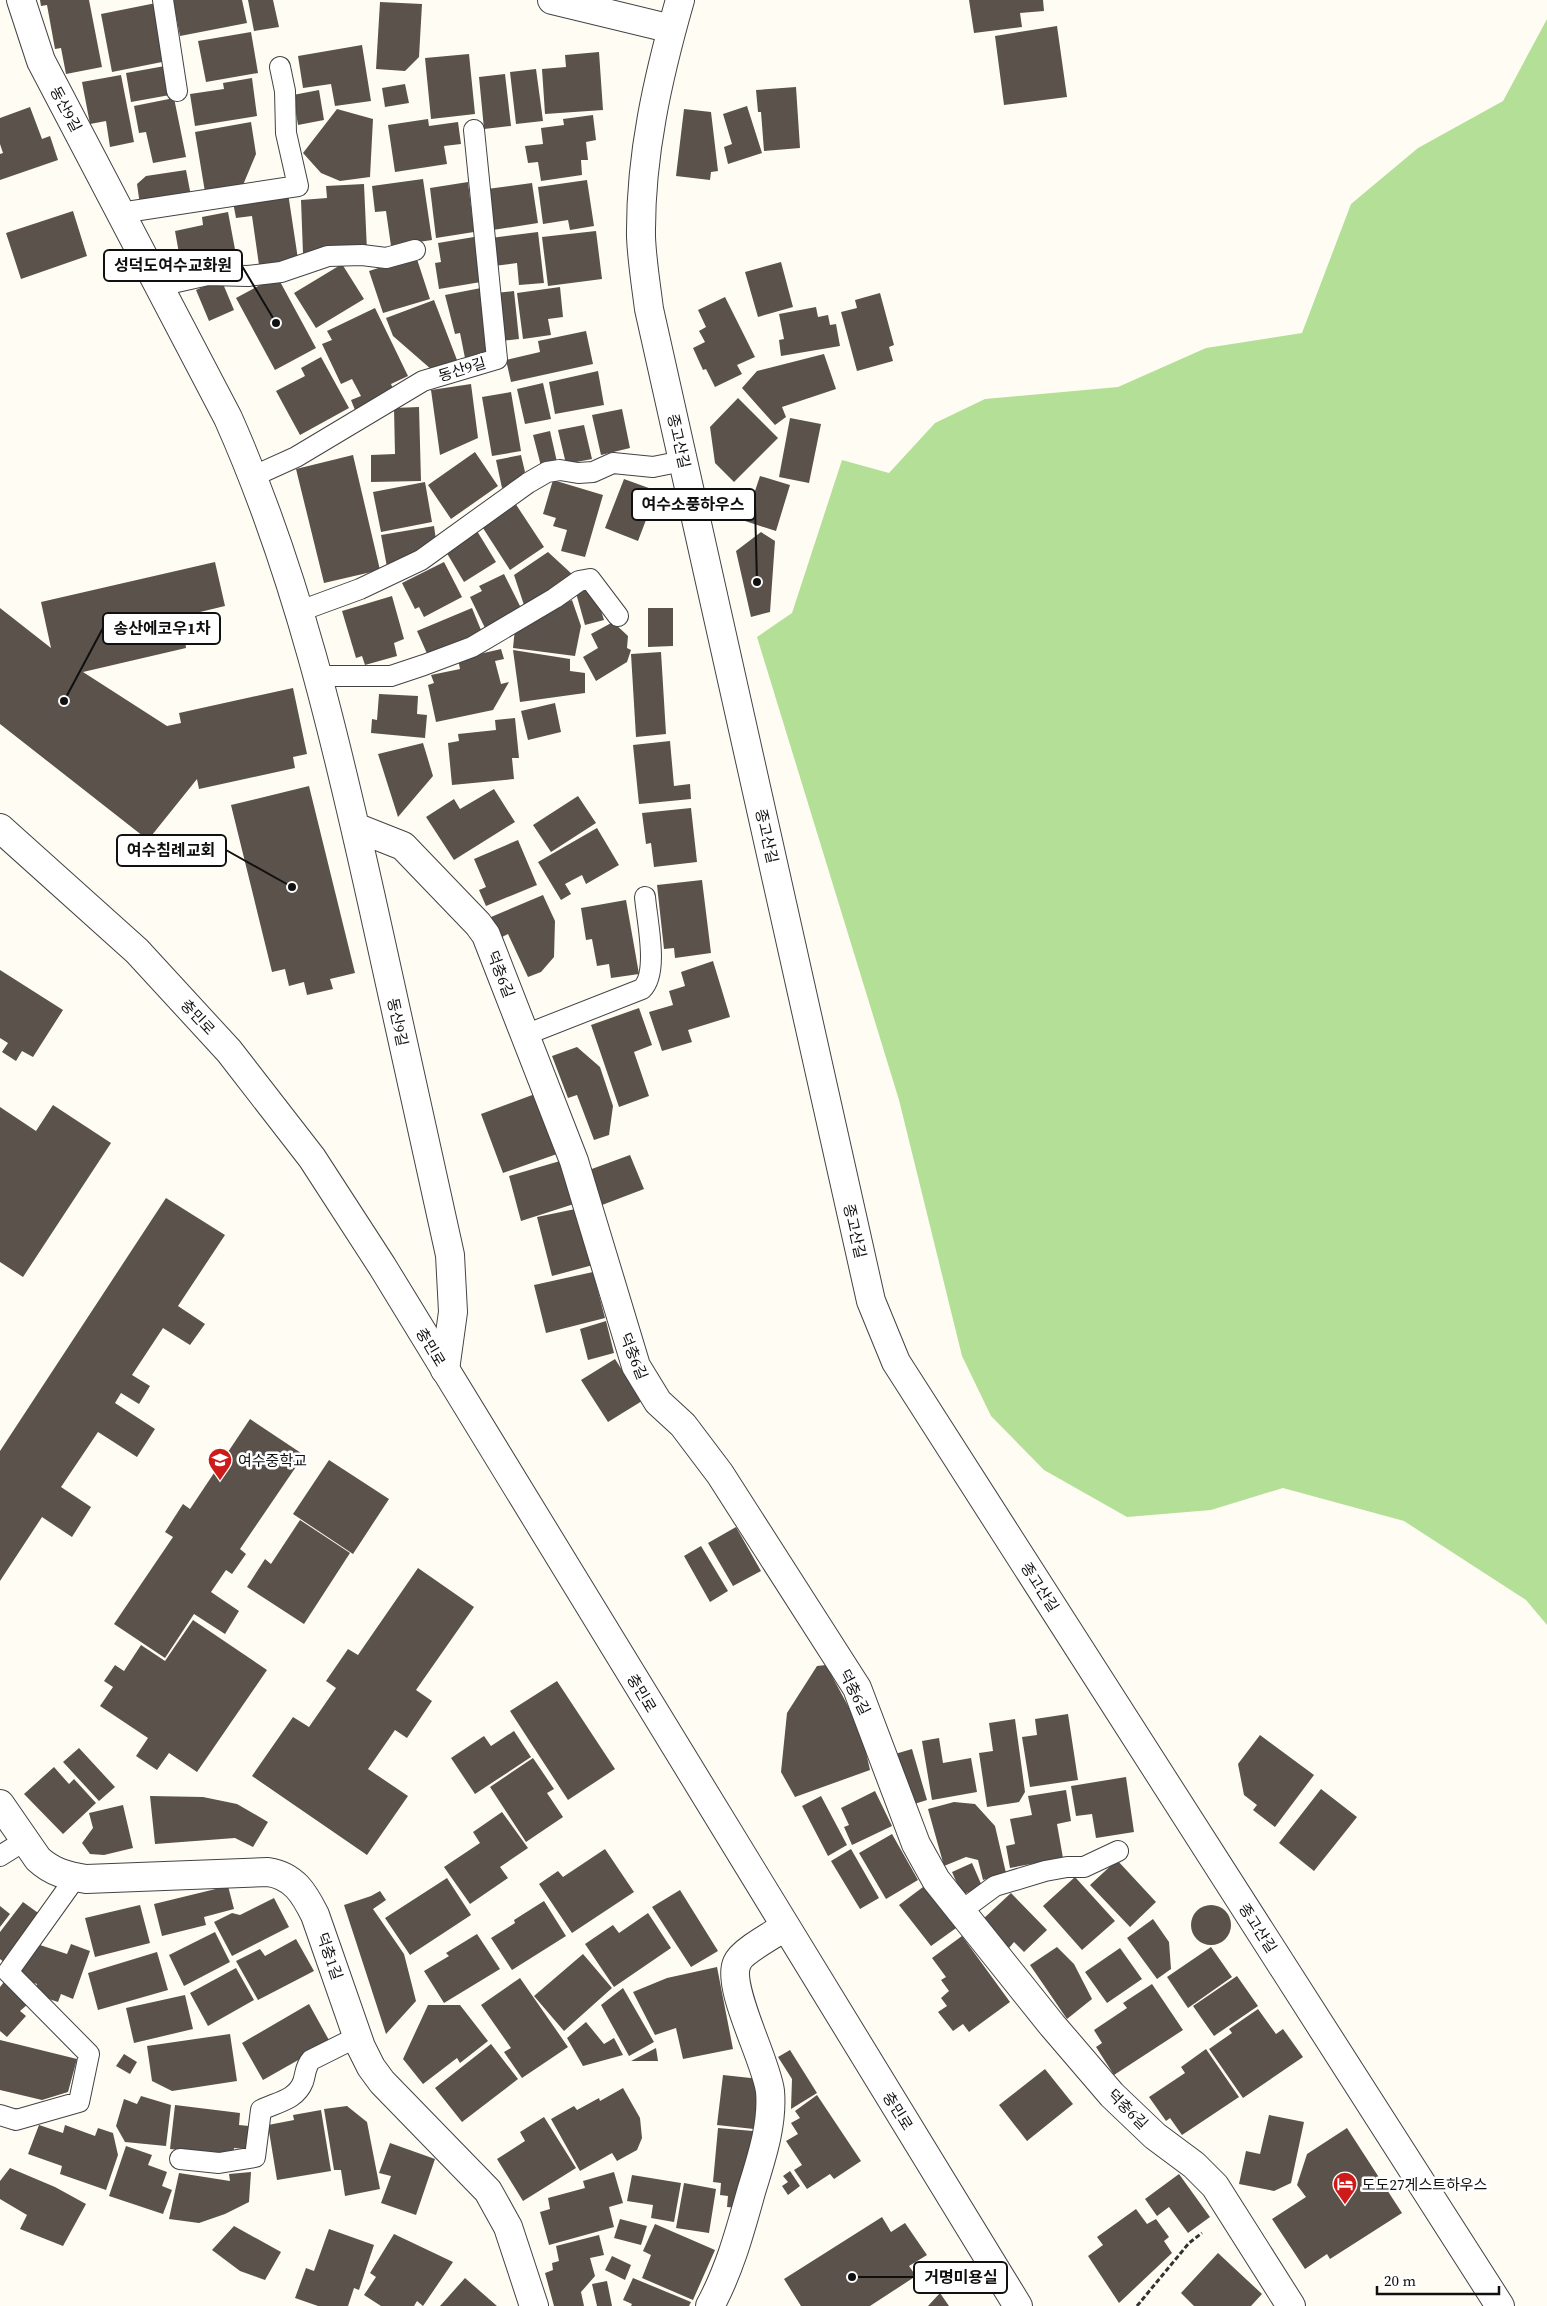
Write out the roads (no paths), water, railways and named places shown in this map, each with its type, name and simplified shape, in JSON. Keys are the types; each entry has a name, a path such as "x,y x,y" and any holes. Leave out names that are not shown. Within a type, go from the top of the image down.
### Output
{"street":[{"name":"동산9길","path":"21,0 40,61 228,418 254,476 300,611 319,676 355,827 450,1255 453,1312 445,1370"},
{"path":"552,0 672,29"},
{"name":"종고산길","path":"680,0 648,140 643,176 641,238 649,309 868,1292 883,1334 896,1362 1500,2306"},
{"name":"덕충6길","path":"355,827 404,846 478,924 491,947 574,1161 636,1366 658,1402 682,1426 720,1474 856,1688 916,1844 936,1880 1052,2025 1112,2095 1155,2136 1194,2165 1215,2186 1291,2306"},
{"name":"충민로","path":"0,828 137,951 229,1051 312,1158 382,1266 785,1927 1010,2303"},
{"name":"덕충1길","path":"0,1804 24,1841 45,1865 63,1875 76,1877 268,1872 286,1876 300,1889 315,1915 365,2058 382,2082 488,2190 508,2227 534,2306"},
{"path":"710,2306 731,2262 765,2143 770,2113 770,2091 766,2072 738,1992 736,1968 737,1963 744,1956 785,1927"}],"lane":[{"path":"163,0 177,91"},
{"path":"120,213 298,186 286,133 285,91 280,67"},
{"name":"동산9길","path":"254,476 296,457 423,381 496,359 474,130"},
{"path":"159,286 208,275 248,276 281,272 328,256 362,255 386,258 415,250"},
{"path":"300,611 360,589 421,560 528,483 547,472 560,470 578,473 593,472 613,463 652,467 683,461"},
{"path":"319,676 391,676 424,665 472,647 556,598 579,581 590,579 618,616"},
{"path":"525,1035 642,989 649,983 652,968 645,897"},
{"path":"0,1856 24,1841"},
{"path":"961,1911 995,1886 1045,1871 1067,1867 1084,1867 1118,1851"},
{"path":"0,2115 16,2120 79,2102 89,2054 8,1972 76,1877"},
{"path":"180,2159 219,2164 255,2157 261,2110 292,2097 299,2091 306,2066 311,2060 357,2037"}],"place":[{"name":"성덕도여수교화원","path":"276,323"},
{"name":"여수소풍하우스","path":"757,582"},
{"name":"송산에코우1차","path":"64,701"},
{"name":"여수침례교회","path":"292,887"},
{"name":"여수중학교","path":"220,1481"},
{"name":"도도27게스트하우스","path":"1345,2205"},
{"name":"거명미용실","path":"852,2277"}]}
